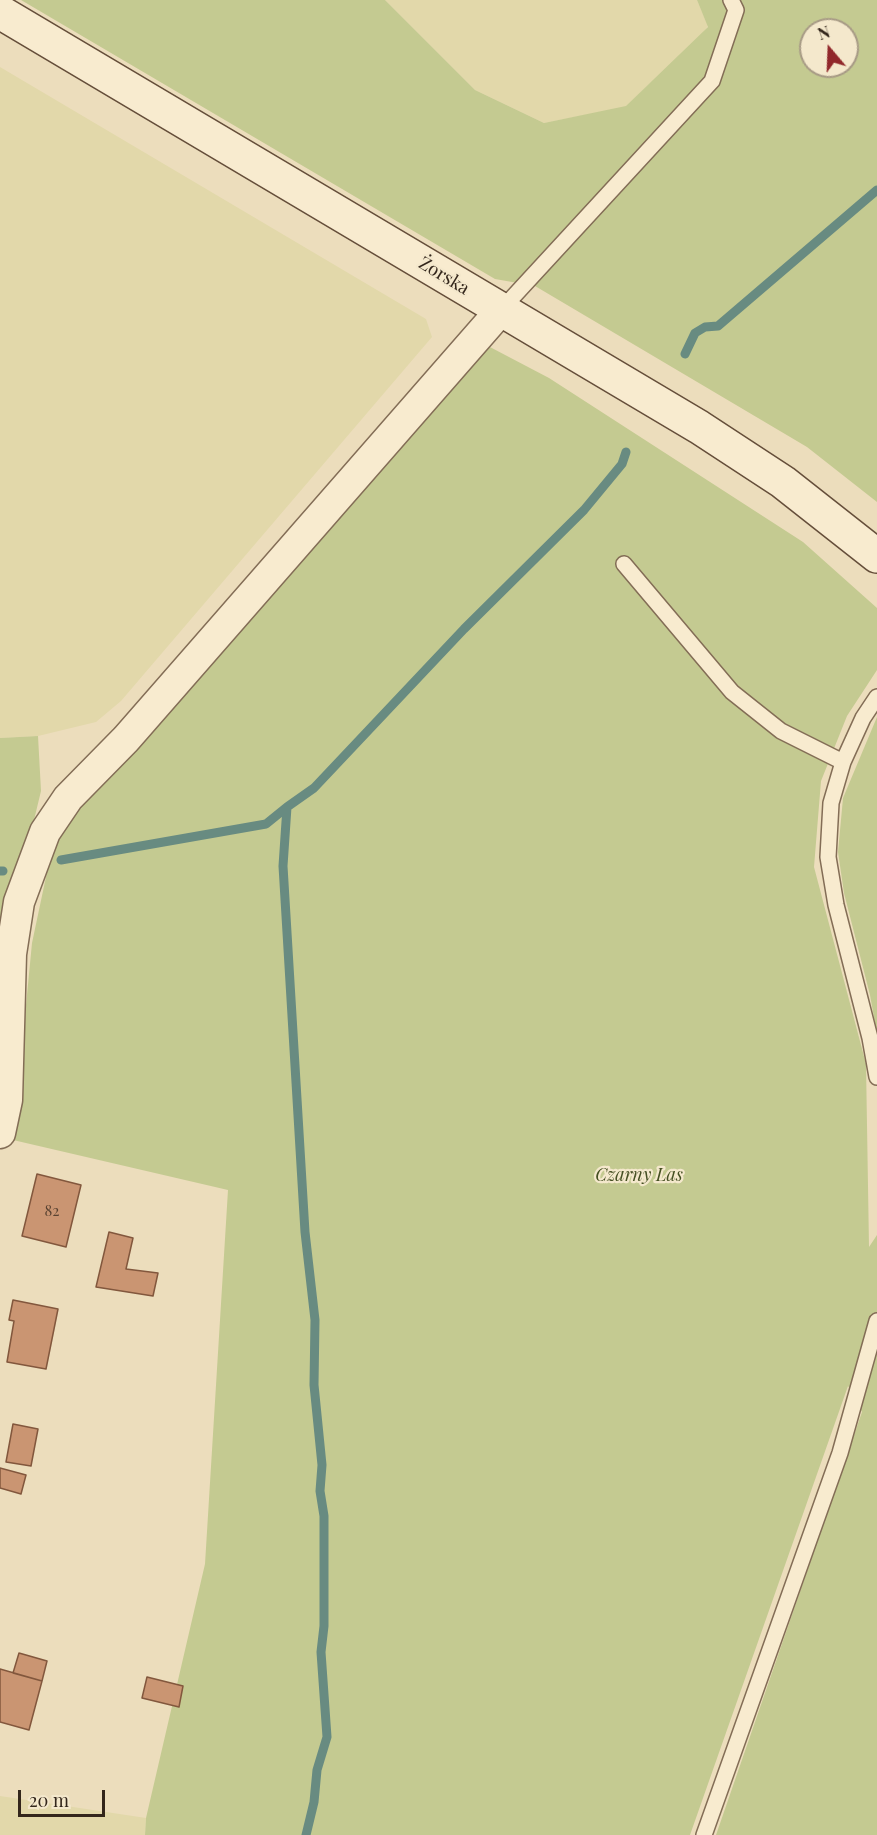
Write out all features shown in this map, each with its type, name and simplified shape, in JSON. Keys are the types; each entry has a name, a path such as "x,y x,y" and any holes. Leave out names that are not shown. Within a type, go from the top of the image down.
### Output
{"main road":[{"name":"Żorska","path":"0,12 740,453 783,482 877,556"}],"street":[{"path":"0,1133 7,1100 11,954 19,902 45,832 68,798 142,722 501,310"}],"lane":[{"path":"501,310 712,81 736,10 730,0"},
{"path":"624,564 732,692 781,731 843,762"},
{"path":"877,697 863,718 843,762 831,803 828,857 836,905 870,1038 877,1077"},
{"path":"704,1835 840,1453 877,1321"}],"shaded area":[{"path":"385,0 697,0 708,26 679,66 650,83 626,107 544,123 475,90"},
{"path":"0,67 426,319 432,337 121,701 96,722 38,736 0,738"},
{"path":"0,1796 146,1818 145,1835 0,1835"}],"green space":[{"path":"21,0 385,0 475,90 544,123 626,106 708,27 697,0 877,0 877,502 807,447 535,286 495,279"},
{"name":"Czarny Las","path":"488,346 549,378 803,542 877,608 877,670 847,716 821,781 814,867 866,1064 869,1247 877,1235 877,1835 716,1835 862,1412 848,1386 690,1835 145,1835 146,1818 205,1564 228,1190 13,1140 32,943 54,839 76,809 179,702"},
{"path":"877,717 877,1034 870,995 844,893 838,852 843,798"},
{"path":"38,736 41,791 9,924 0,925 0,738"}],"building":[{"path":"37,1174 81,1185 66,1247 22,1236"},
{"path":"109,1232 133,1238 126,1269 158,1273 153,1296 96,1287"},
{"path":"13,1300 58,1309 46,1369 7,1362 14,1321 9,1320"},
{"path":"13,1424 38,1429 31,1466 6,1462"},
{"path":"0,1468 26,1475 21,1494 0,1488"},
{"path":"19,1653 47,1661 42,1681 13,1673"},
{"path":"0,1669 42,1681 29,1730 0,1722"},
{"path":"147,1677 183,1686 179,1707 142,1698"}],"waterway":[{"path":"685,354 695,333 705,327 718,326 877,190"},
{"path":"306,1835 314,1802 317,1770 327,1737 321,1652 324,1626 324,1516 320,1491 322,1465 314,1385 315,1320 305,1232 283,866 287,807 314,788 464,629 584,510 622,464 626,452"},
{"path":"61,860 266,824 287,807"}]}
